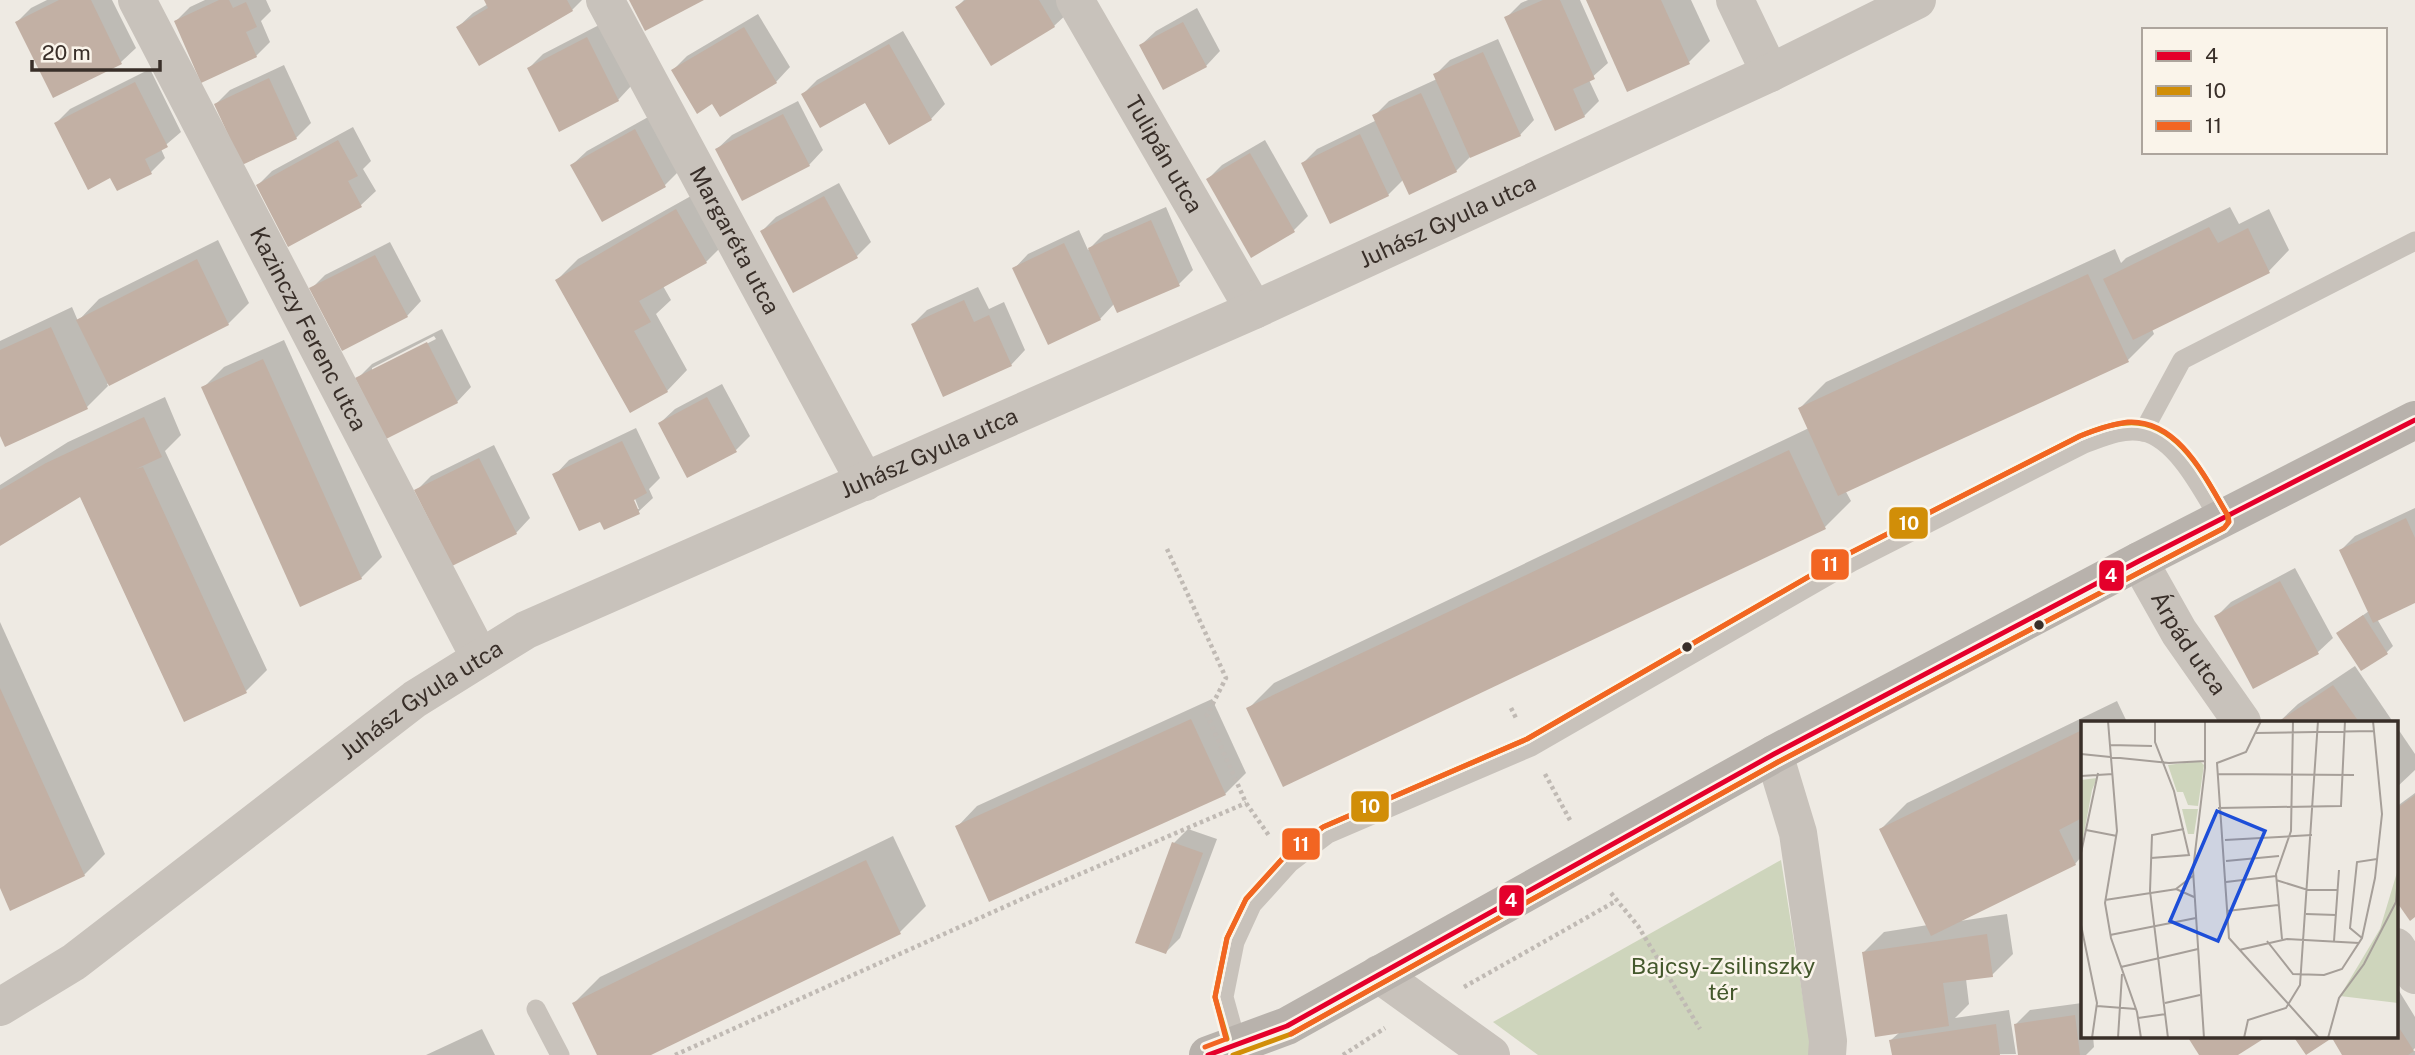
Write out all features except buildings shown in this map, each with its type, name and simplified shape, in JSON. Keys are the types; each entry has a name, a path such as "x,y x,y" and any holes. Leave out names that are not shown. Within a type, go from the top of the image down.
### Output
{"main road":[{"path":"1223,1050 1287,1026 1774,754 2415,419"}],"street":[{"name":"Kazinczy Ferenc utca","path":"138,0 480,658"},
{"name":"Margaréta utca","path":"605,0 865,482"},
{"name":"Tulipán utca","path":"1075,0 1254,310"},
{"path":"1735,0 1770,73"},
{"name":"Juhász Gyula utca","path":"0,1007 74,962 415,699 526,630 1254,310 1770,73 1917,0"},
{"name":"Árpád utca","path":"2139,561 2179,632 2241,721"},
{"path":"1774,754 1798,833 1828,1041 1827,1055"},
{"path":"2398,950 2415,975"},
{"path":"1379,974 1491,1055"}],"lane":[{"path":"2143,432 2182,360 2415,241"},
{"path":"1223,1050 1224,997 1235,942 1252,905 1290,863 1328,834 1531,747 1852,562 2060,457 2112,434 2143,432 2158,438 2175,451 2220,520"},
{"path":"536,1009 559,1055"}],"path":[{"path":"1167,549 1226,678 1207,715 1246,803 1290,863"},
{"path":"675,1055 1033,894 1246,803"},
{"path":"1427,1007 1616,901 1638,926 1700,1029"}],"green space":[{"name":"Bajcsy-Zsilinszky tér","path":"1781,860 1812,1055 1538,1055 1493,1022"}],"transit line":[{"name":"4","path":"1208,1055 1287,1026 1774,754 2139,561 2415,420"},
{"name":"11","path":"1205,1047 1226,1039 1215,997 1227,938 1246,899 1284,857 1323,827 1527,739 1848,554 2080,436 2128,422 2146,424 2162,430 2176,441 2200,469 2228,516 2229,522 2224,528 1778,762 1291,1034"},
{"name":"10","path":"1227,1039 1215,997 1227,938 1246,899 1284,857 1323,827 1527,739 1848,554 2080,436 2097,430 2127,423 2145,424 2161,431 2176,441 2200,469 2228,516 2228,523 2224,528 1778,762 1291,1034 1233,1055"}]}
